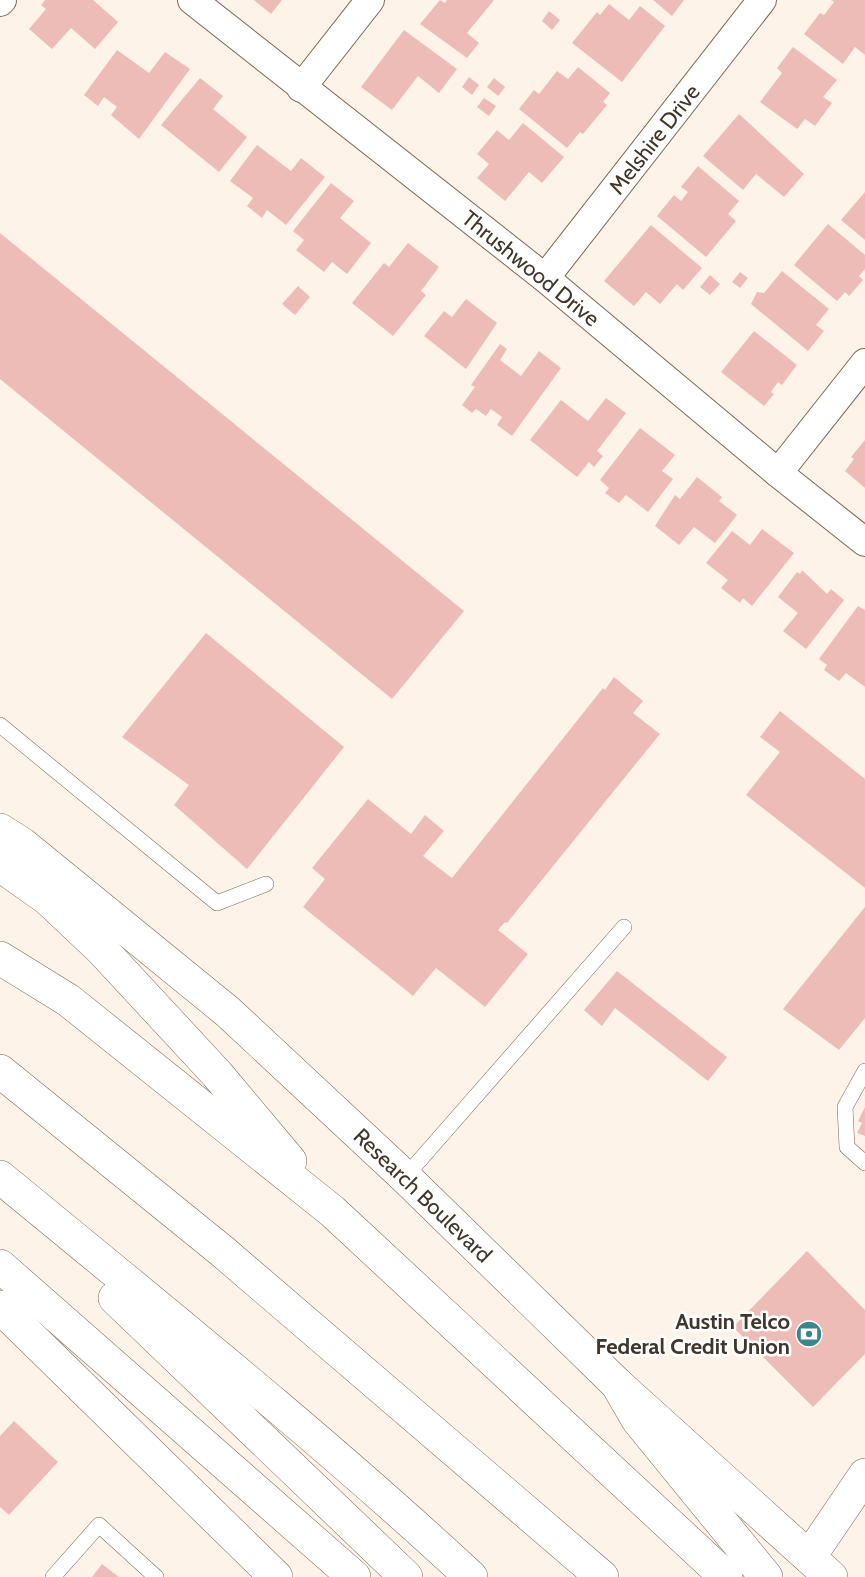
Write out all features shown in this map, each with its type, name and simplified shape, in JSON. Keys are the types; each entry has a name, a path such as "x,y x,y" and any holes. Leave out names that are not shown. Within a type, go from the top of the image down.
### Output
{"main road":[{"name":"Research Boulevard","path":"0,830 31,851 228,1012 405,1177 617,1384 820,1566"},
{"path":"0,865 48,899 102,950 217,1074 332,1211"},
{"path":"0,958 68,1000 332,1211 607,1469 726,1577"},
{"path":"0,1071 222,1251 602,1577"},
{"path":"0,1177 68,1251 406,1577"},
{"path":"0,1177 272,1402 414,1524 471,1577"},
{"path":"0,1266 354,1577"},
{"path":"0,1306 276,1577"},
{"path":"617,1384 638,1420 766,1577"},
{"path":"820,1566 865,1475"}],"street":[{"name":"Thrushwood Drive","path":"192,0 545,278 778,473 865,542"},
{"path":"301,88 370,0"},
{"name":"Melshire Drive","path":"545,278 762,0"},
{"path":"778,473 865,363"}],"lane":[{"path":"0,725 217,903 266,884"},
{"path":"405,1177 624,927"},
{"path":"865,1071 845,1107 848,1147 865,1163"},
{"path":"53,1577 99,1525 156,1577"}],"building":[{"path":"45,0 93,0 118,22 95,49 71,28 52,49 29,29 46,9 41,5"},
{"path":"254,0 282,0 271,14"},
{"path":"440,0 445,3 447,0 494,0 467,33 479,43 467,58 420,24"},
{"path":"653,0 684,0 672,16"},
{"path":"831,0 865,0 865,55 855,47 843,64 804,34 820,13 824,15 834,2"},
{"path":"609,4 629,20 640,6 665,26 622,82 572,43 597,12 600,15"},
{"path":"549,11 560,20 552,30 542,21"},
{"path":"404,30 457,69 439,93 418,76 392,110 361,87"},
{"path":"793,47 837,80 823,97 832,103 815,126 805,119 797,129 760,102 782,73 777,68"},
{"path":"117,50 149,73 165,52 190,69 139,139 111,115 117,107 104,97 98,106 84,95"},
{"path":"578,67 610,93 603,102 607,105 583,134 580,132 567,148 519,109 534,90 539,94 557,71 568,79"},
{"path":"469,77 479,85 472,95 462,87"},
{"path":"200,78 223,96 213,109 247,137 219,172 161,125"},
{"path":"494,78 505,87 498,96 487,87"},
{"path":"484,98 496,106 489,116 477,107"},
{"path":"739,114 804,174 784,197 756,174 743,190 703,156"},
{"path":"523,123 564,157 542,183 529,172 505,201 477,178 489,164 477,154 497,130 509,140"},
{"path":"257,145 291,171 301,158 325,177 286,225 267,210 262,218 247,206 253,198 230,181"},
{"path":"698,166 739,201 728,214 736,221 706,257 657,216 674,195 681,201 688,192 681,187"},
{"path":"331,183 354,201 340,218 371,243 347,274 332,262 324,272 296,250 304,240 293,231"},
{"path":"865,192 865,240 841,220"},
{"path":"828,224 865,255 865,269 859,276 863,280 849,296 845,292 837,301 794,265"},
{"path":"651,225 702,268 683,290 677,284 660,304 646,292 634,306 604,281"},
{"path":"0,233 464,611 392,699 0,379"},
{"path":"408,243 439,267 421,291 426,295 393,336 352,303 384,263 389,267"},
{"path":"782,271 829,309 816,325 824,331 808,351 751,304 757,292 764,293"},
{"path":"740,272 748,278 740,288 732,282"},
{"path":"710,275 720,284 710,295 700,287"},
{"path":"298,286 310,297 295,315 282,304"},
{"path":"466,299 497,323 466,369 424,336 444,311 452,317"},
{"path":"754,331 797,365 782,385 778,382 771,392 774,394 764,406 721,372"},
{"path":"500,344 507,349 500,360 521,376 539,351 561,368 512,436 497,425 502,417 491,409 486,416 476,409 472,413 462,405 475,387 471,385"},
{"path":"606,398 626,413 597,451 603,456 594,467 589,462 577,477 530,440 561,400 588,421"},
{"path":"640,428 675,455 662,471 673,479 648,512 626,495 619,503 605,493 609,488 600,480"},
{"path":"865,440 865,488 845,471 854,459 851,457"},
{"path":"697,477 722,497 719,501 737,515 715,543 694,527 679,545 655,526 675,495 680,499"},
{"path":"762,529 794,553 752,606 743,598 740,603 721,588 728,580 706,563 732,531 750,545"},
{"path":"802,570 827,594 831,589 844,600 806,649 783,631 798,613 778,597 797,572 800,574"},
{"path":"858,606 865,610 865,687 846,673 839,681 824,670 827,665 819,659"},
{"path":"206,633 344,747 247,869 174,805 189,785 122,737"},
{"path":"614,677 643,701 633,713 660,734 507,923 505,922 498,930 528,954 485,1007 436,968 413,996 303,907 325,879 312,868 368,799 411,834 425,815 444,831 423,856 452,878"},
{"path":"780,711 865,779 865,888 746,795 780,752 760,737"},
{"path":"865,907 865,1018 839,1050 783,1009"},
{"path":"617,971 727,1057 708,1081 615,1008 602,1026 584,1010"},
{"path":"865,1107 865,1136 857,1133 862,1123 858,1121"},
{"path":"807,1251 865,1310 865,1354 813,1407 733,1327"},
{"path":"14,1421 58,1462 9,1515 0,1507 0,1436"},
{"path":"102,1564 119,1577 92,1577"}],"place":[{"name":"Austin Telco Federal Credit Union","path":"809,1334"}]}
